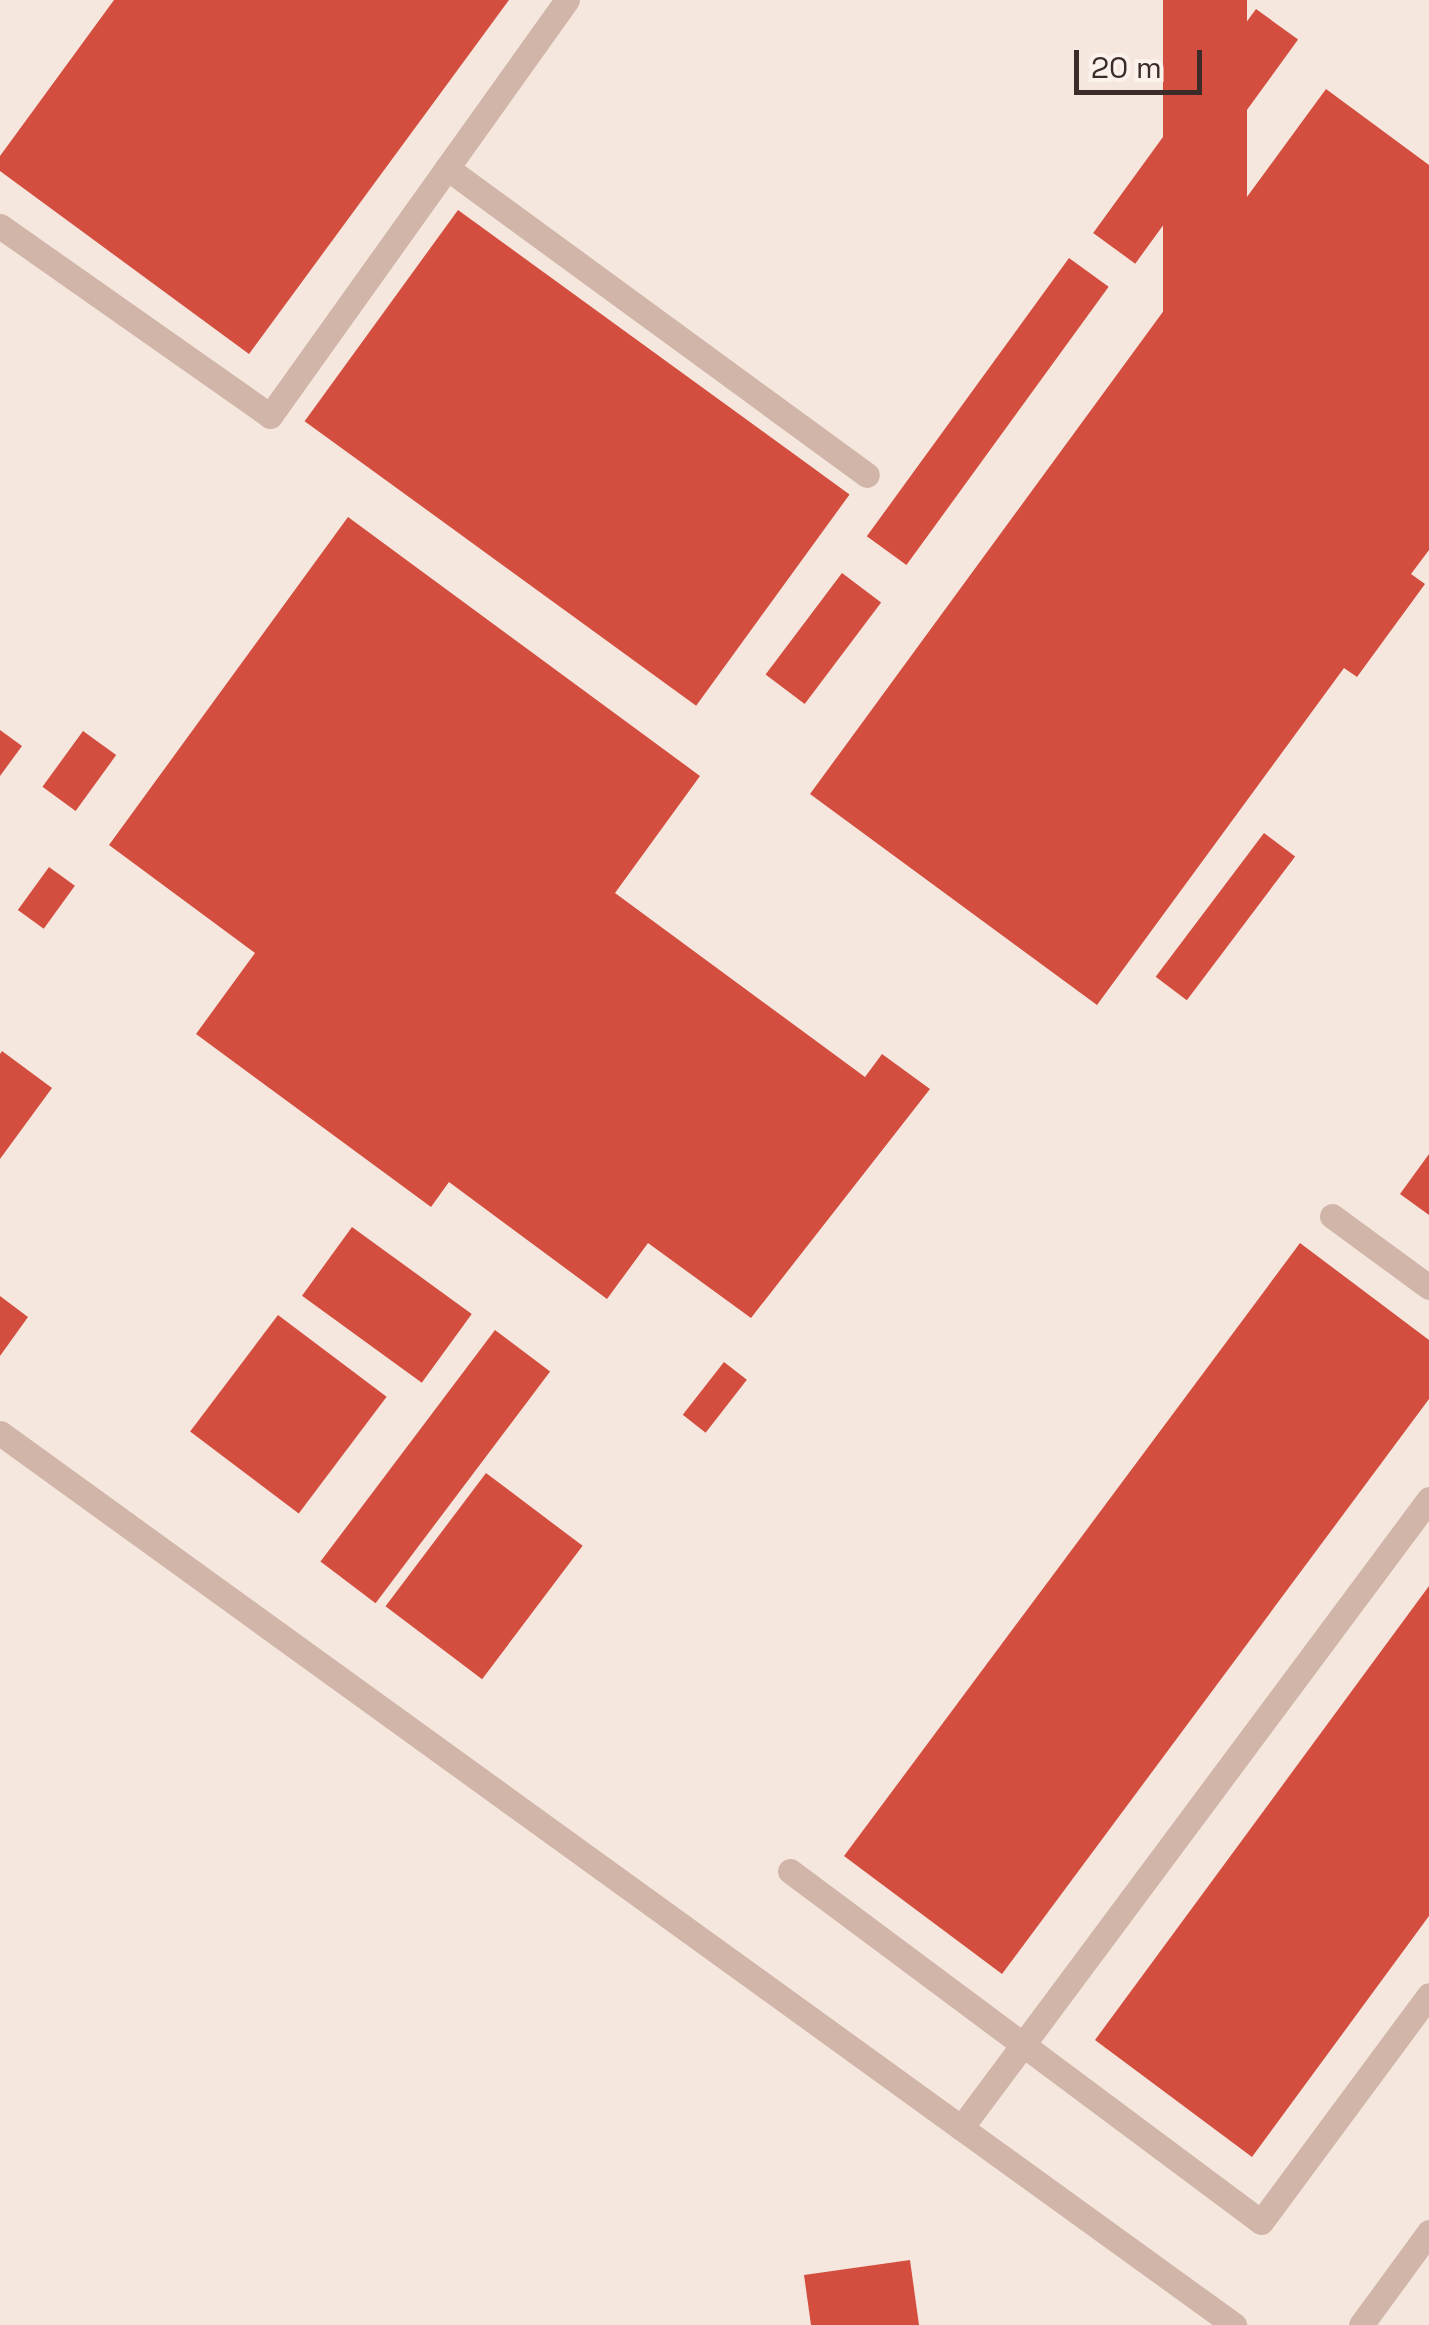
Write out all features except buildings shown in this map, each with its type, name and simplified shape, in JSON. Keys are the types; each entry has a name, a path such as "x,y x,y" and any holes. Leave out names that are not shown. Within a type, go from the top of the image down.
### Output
{"street":[{"path":"0,226 270,416 567,0"},
{"path":"446,168 868,475"},
{"path":"1332,1216 1429,1287"},
{"path":"0,1433 1234,2325"},
{"path":"961,2128 1429,1499"},
{"path":"790,1871 1262,2222 1429,1995"},
{"path":"1361,2325 1429,2232"}]}
